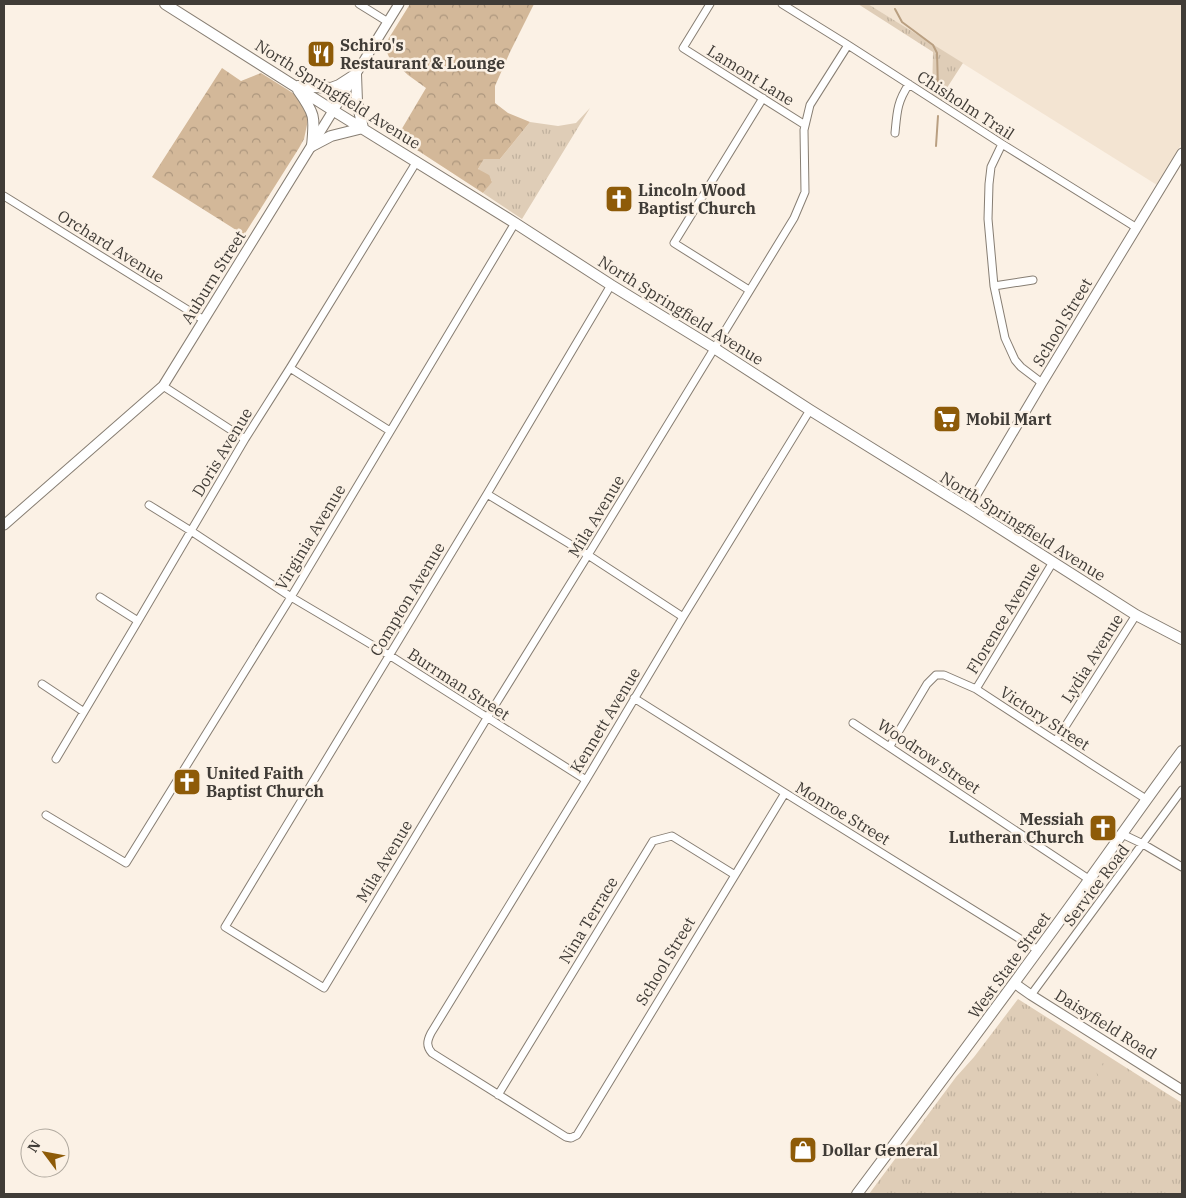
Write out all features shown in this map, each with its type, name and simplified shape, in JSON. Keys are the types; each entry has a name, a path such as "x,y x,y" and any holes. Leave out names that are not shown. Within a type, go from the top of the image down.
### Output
{"main road":[{"name":"North Springfield Avenue","path":"165,4 1136,615 1182,639"},
{"name":"Auburn Street","path":"4,525 163,386 398,4"},
{"path":"294,85 331,88 356,74"},
{"path":"312,146 331,136 363,128 358,112 356,74"},
{"path":"294,85 312,111 314,124 312,146"},
{"name":"School Street","path":"968,508 1182,153"},
{"name":"West State Street","path":"857,1194 1090,880 1182,751"},
{"name":"Daisyfield Road","path":"1014,983 1182,1090"}],"street":[{"path":"359,4 388,22"},
{"name":"Lamont Lane","path":"710,4 683,48 805,125"},
{"name":"Chisholm Trail","path":"782,4 1137,228"},
{"name":"Mila Avenue","path":"324,988 487,718 794,218 805,192 804,130 810,105 848,45"},
{"path":"895,133 897,108 909,84"},
{"path":"749,290 674,243 763,98"},
{"path":"1002,144 991,167 989,184 988,219 994,286 1005,338 1015,360 1042,383"},
{"name":"Doris Avenue","path":"56,759 245,439 417,161"},
{"name":"Orchard Avenue","path":"4,196 204,320"},
{"name":"Virginia Avenue","path":"46,815 126,863 291,597 515,223"},
{"path":"994,286 1033,280"},
{"name":"Compton Avenue","path":"324,988 226,927 611,285"},
{"path":"290,368 390,431"},
{"path":"163,386 245,439"},
{"name":"Kennett Avenue","path":"498,1094 432,1053 427,1046 428,1040 810,410"},
{"path":"486,494 588,555 683,617"},
{"name":"Burrman Street","path":"149,505 291,597 389,655 586,780"},
{"name":"Florence Avenue","path":"976,689 1053,562"},
{"path":"100,597 138,621"},
{"name":"Lydia Avenue","path":"1056,741 1136,615"},
{"name":"Victory Street","path":"890,746 927,684 936,675 944,675 976,689 1146,799"},
{"path":"42,684 84,712"},
{"name":"Monroe Street","path":"634,698 1038,950"},
{"name":"Woodrow Street","path":"853,722 1090,880"},
{"name":"Service Road","path":"1031,995 1182,790"},
{"name":"School Street","path":"498,1094 566,1137 571,1138 577,1135 785,793"},
{"path":"1122,834 1182,867"},
{"name":"Nina Terrace","path":"498,1094 653,841 672,836 735,875"}],"shaded area":[{"path":"868,4 1182,4 1182,143 1157,185"}],"green space":[{"path":"410,4 534,4 495,86 495,103 508,113 530,122 500,159 484,159 478,169 489,175 492,182 483,193 397,137 426,88 408,75 389,57 384,46"},
{"path":"858,4 868,4 963,63 943,94 942,100 932,94 933,52"},
{"path":"222,68 241,81 261,73 296,95 307,111 308,120 304,139 244,235 152,177"},
{"path":"590,108 522,219 483,193 492,181 478,169 484,159 500,159 530,122 558,126 576,123"},
{"path":"1018,999 1182,1103 1182,1194 869,1194 956,1077 974,1057"},
{"path":"1105,1063 1114,1070 1108,1080 1101,1080 1097,1075 1096,1068 1100,1064"}],"waterway":[{"path":"895,9 902,22 933,45 937,53 938,88"},
{"path":"936,146 938,116"}],"place":[{"name":"Schiro's Restaurant & Lounge","path":"321,54"},
{"name":"Lincoln Wood Baptist Church","path":"619,199"},
{"name":"Mobil Mart","path":"947,419"},
{"name":"United Faith Baptist Church","path":"187,782"},
{"name":"Messiah Lutheran Church","path":"1103,828"},
{"name":"Dollar General","path":"803,1150"}]}
